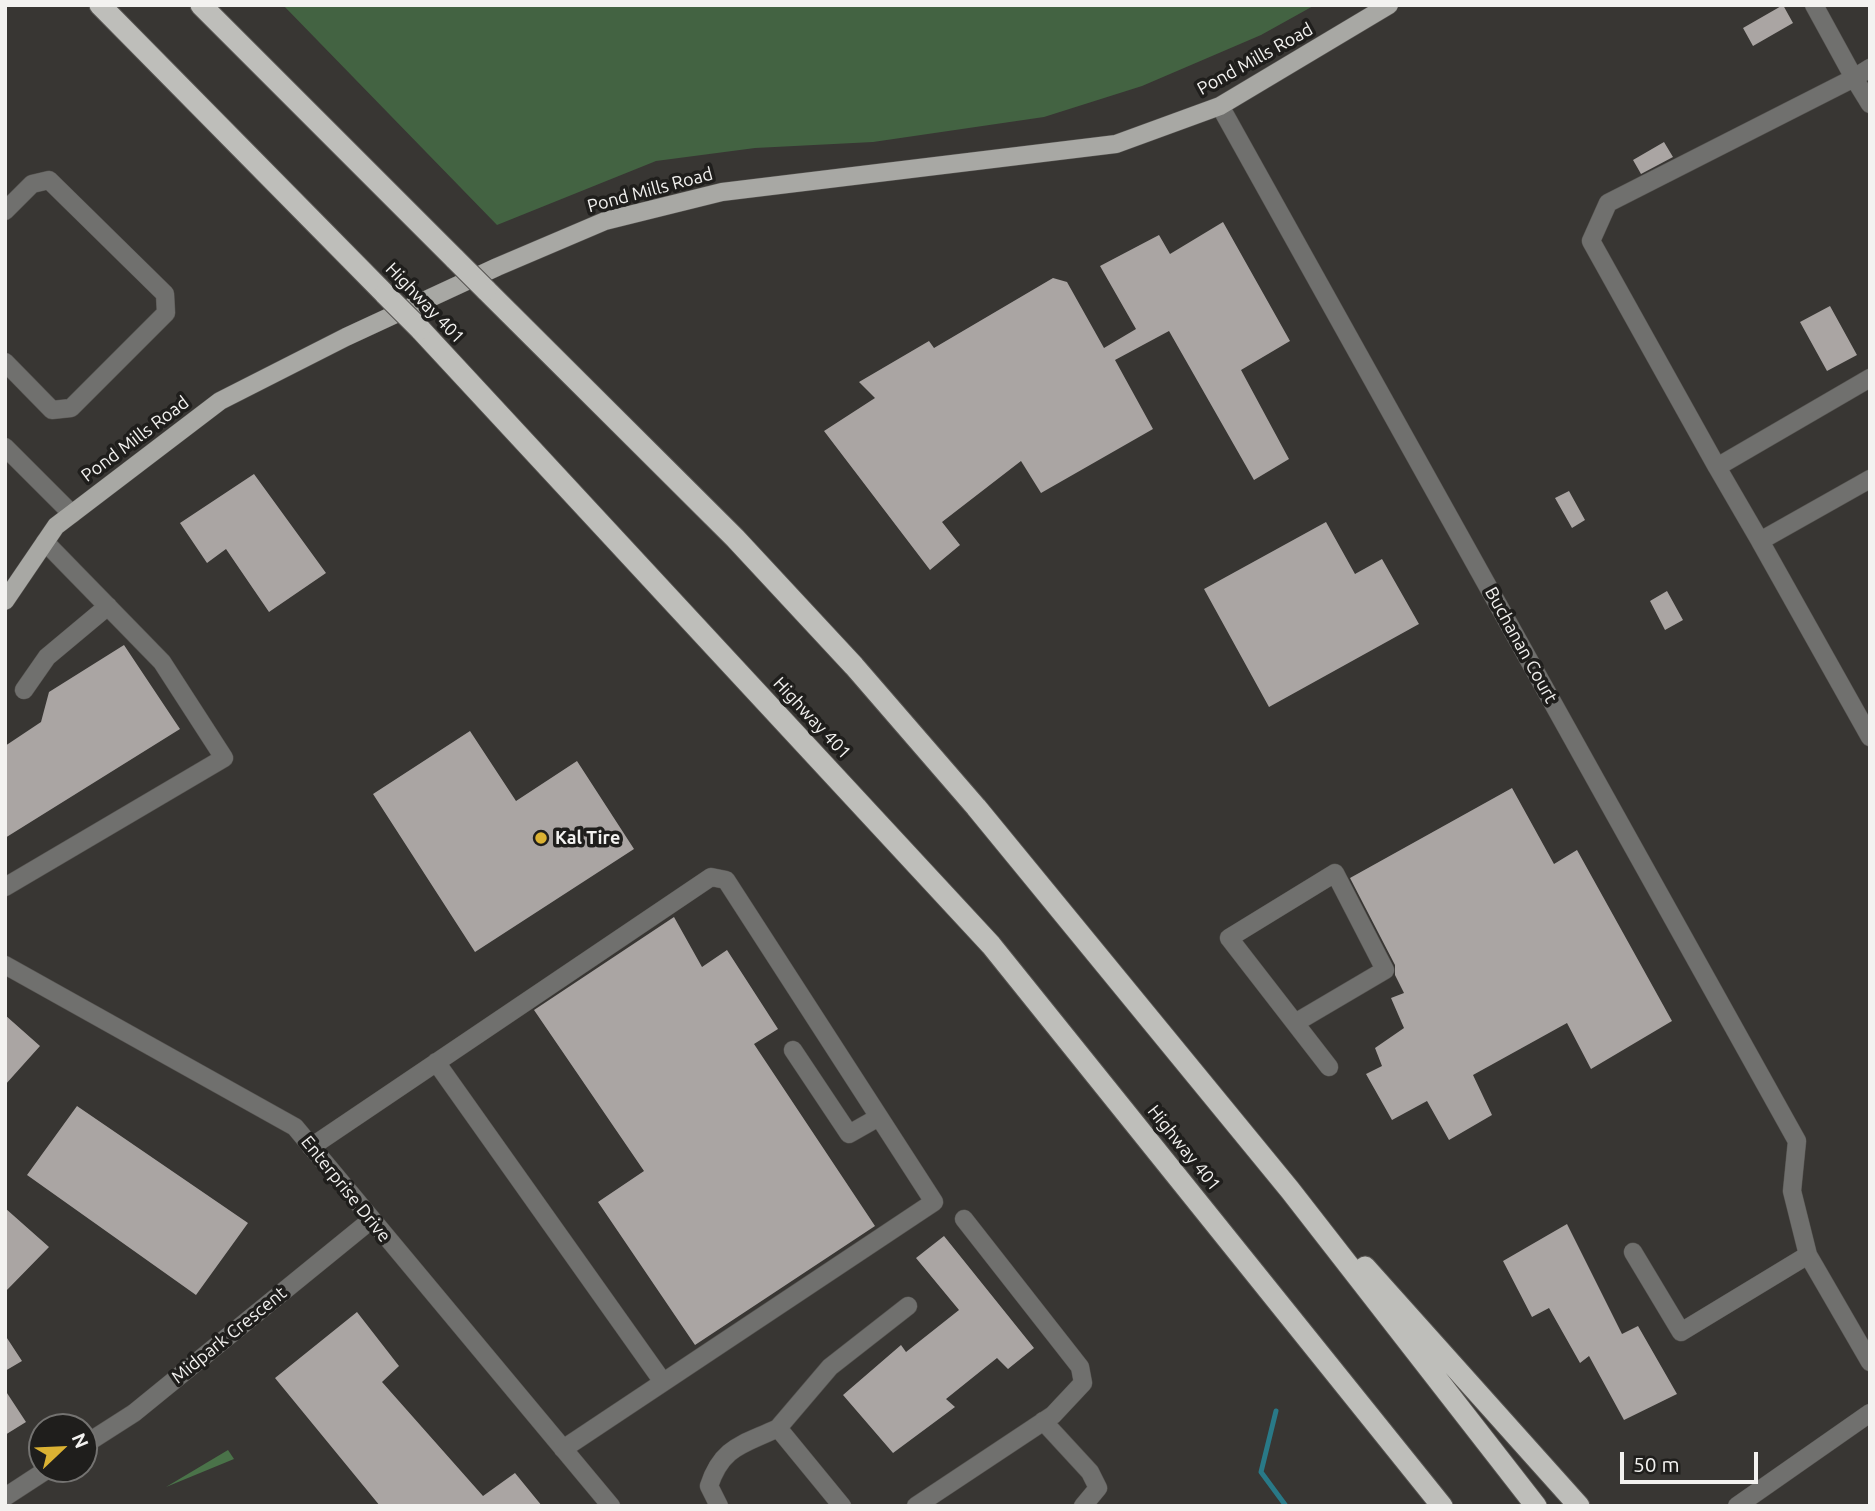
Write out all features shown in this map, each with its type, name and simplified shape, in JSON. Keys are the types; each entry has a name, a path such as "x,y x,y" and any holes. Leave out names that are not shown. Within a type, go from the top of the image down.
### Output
{"highway":[{"name":"Highway 401","path":"100,5 420,329 991,945 1443,1506"},
{"path":"201,5 735,538 854,666 976,807 1290,1190 1536,1506"},
{"path":"1290,1190 1376,1279 1579,1506"}],"main road":[{"name":"Pond Mills Road","path":"5,601 56,526 220,401 346,337 605,221 722,192 1116,144 1220,106 1389,5"}],"street":[{"path":"1814,5 1870,104"},
{"path":"1870,68 1608,203 1591,241 1870,737"},
{"name":"Buchanan Court","path":"1220,106 1797,1141 1792,1191 1808,1255 1870,1362"},
{"path":"5,211 32,184 49,180 165,293 166,313 71,408 52,410 5,362"},
{"path":"1717,467 1870,378"},
{"path":"5,447 72,513"},
{"path":"1760,541 1870,479"},
{"path":"5,887 225,758 162,662 45,542"},
{"path":"24,690 47,657 108,606"},
{"path":"1295,1023 1385,970 1335,873 1229,938 1329,1067"},
{"path":"311,1147 711,877 726,880 934,1202 563,1449"},
{"name":"Enterprise Drive","path":"5,965 295,1127 611,1506"},
{"path":"793,1050 849,1134 879,1117"},
{"path":"436,1062 663,1382"},
{"path":"916,1506 1043,1421 1083,1383 1080,1367 964,1219"},
{"name":"Midpark Crescent","path":"98,1437 134,1413 370,1220"},
{"path":"1633,1252 1681,1332 1808,1255"},
{"path":"719,1506 709,1486 716,1463 728,1452 778,1428 830,1367 908,1306"},
{"path":"1737,1506 1870,1413"},
{"path":"1043,1421 1090,1472 1098,1488 1083,1506"},
{"path":"778,1428 842,1506"},
{"path":"5,1497 28,1482"}],"green space":[{"path":"283,5 1315,5 1261,35 1142,86 1044,117 873,142 755,148 656,161 497,225"},
{"path":"228,1450 234,1459 166,1487"}],"building":[{"path":"1783,5 1793,23 1753,46 1743,28"},
{"path":"1664,142 1673,157 1641,174 1633,160"},
{"path":"1223,222 1290,341 1241,370 1289,459 1254,480 1169,331 1115,360 1153,429 1041,493 1021,461 942,522 960,545 930,570 824,431 875,398 859,382 929,341 934,348 1053,278 1067,282 1104,348 1136,329 1100,266 1159,235 1170,254"},
{"path":"1830,306 1857,355 1827,371 1800,322"},
{"path":"254,474 326,573 269,612 226,549 207,563 180,523"},
{"path":"1569,491 1585,520 1572,528 1555,498"},
{"path":"1326,522 1355,574 1382,559 1419,624 1269,707 1204,589"},
{"path":"1667,591 1683,620 1665,630 1650,601"},
{"path":"124,645 180,729 5,838 5,746 41,722 49,692"},
{"path":"470,731 516,801 577,761 634,849 475,952 373,794"},
{"path":"1512,788 1554,864 1577,850 1672,1021 1591,1069 1567,1023 1473,1075 1492,1115 1449,1140 1427,1101 1392,1120 1366,1074 1382,1066 1375,1048 1404,1028 1391,998 1404,993 1395,975 1395,965 1350,878"},
{"path":"674,917 702,967 727,950 778,1029 754,1044 875,1226 695,1345 598,1202 644,1171 534,1010"},
{"path":"5,1015 40,1046 5,1085"},
{"path":"77,1106 248,1223 196,1295 27,1175"},
{"path":"5,1208 49,1247 5,1292"},
{"path":"1567,1224 1622,1334 1638,1326 1677,1394 1624,1420 1589,1356 1580,1363 1549,1308 1532,1317 1503,1261"},
{"path":"944,1236 1034,1348 1008,1369 997,1358 946,1399 955,1407 893,1453 843,1395 901,1345 906,1352 959,1310 916,1258"},
{"path":"357,1312 399,1366 382,1382 483,1496 515,1473 542,1506 380,1506 275,1378"},
{"path":"5,1335 22,1361 5,1371"},
{"path":"5,1390 26,1422 5,1435"}],"waterway":[{"path":"1276,1411 1261,1472 1286,1506"}],"place":[{"name":"Kal Tire","path":"541,838"}]}
